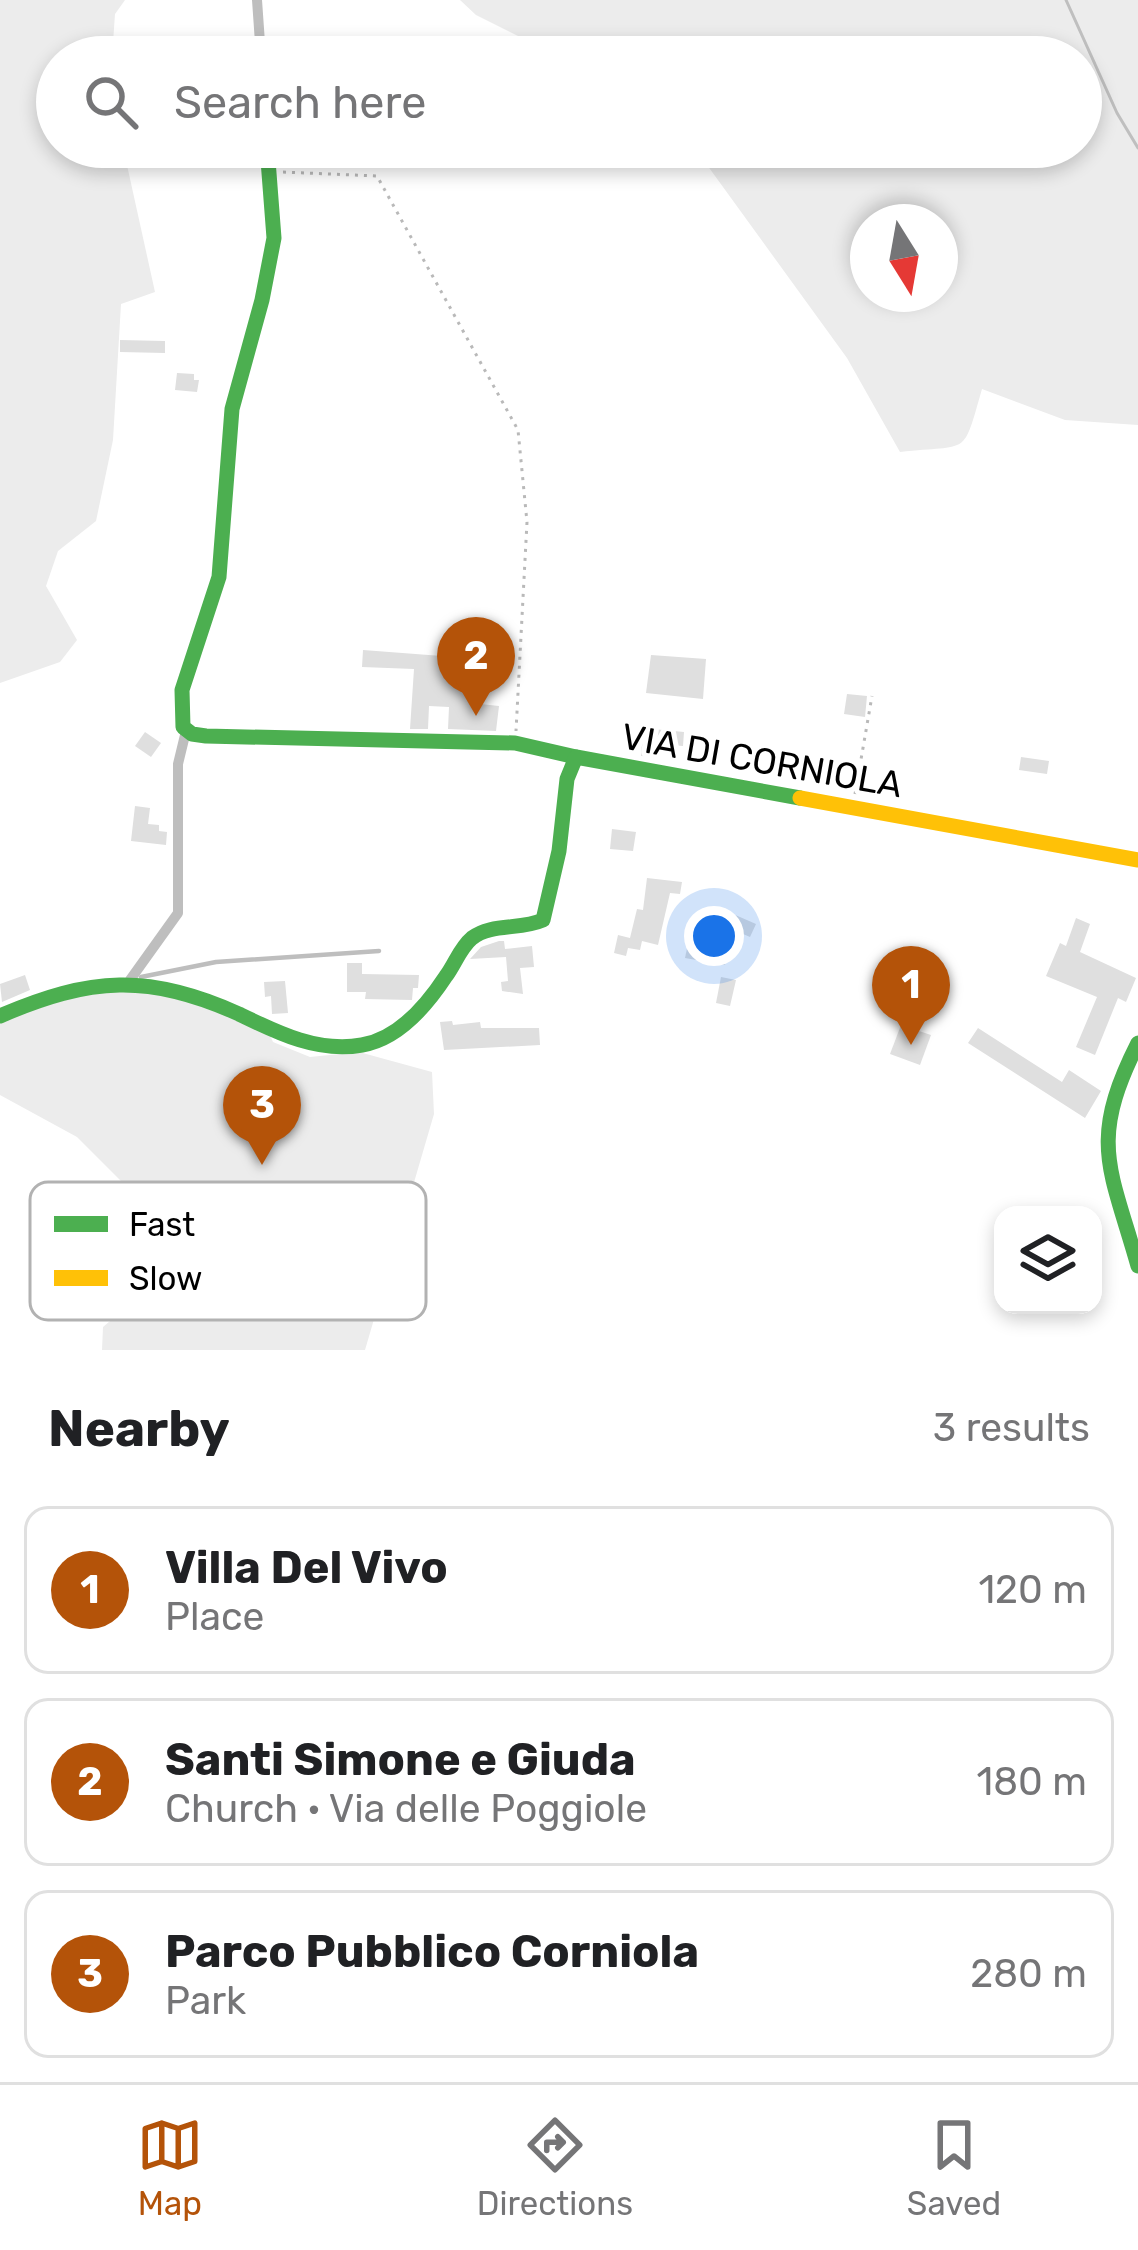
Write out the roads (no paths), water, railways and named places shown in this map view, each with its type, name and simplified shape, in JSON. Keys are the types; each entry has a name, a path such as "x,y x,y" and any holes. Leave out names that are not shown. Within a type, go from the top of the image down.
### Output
{"street":[{"path":"257,0 260,36"},
{"path":"130,980 178,913 178,764 186,731 182,690 219,577 232,409 274,238 269,168"},
{"path":"186,731 515,742 576,758"},
{"name":"VIA DI CORNIOLA","path":"0,1016 74,989 130,980 186,991 293,1042 360,1046 383,1036 404,1024 436,991 471,939 488,931 528,929 543,920 554,879 567,779 576,758 1137,854"},
{"path":"1138,1043 1110,1096 1104,1130 1107,1162 1138,1266"}],"lane":[{"path":"130,980 216,962 379,951"}],"waterway":[{"path":"1066,0 1082,36"},
{"path":"1102,80 1138,148"}],"place":[{"name":"Santi Simone e Giuda","path":"476,716"},
{"name":"Villa Del Vivo","path":"911,1045"},
{"name":"Parco Pubblico Corniola","path":"262,1165"}]}
